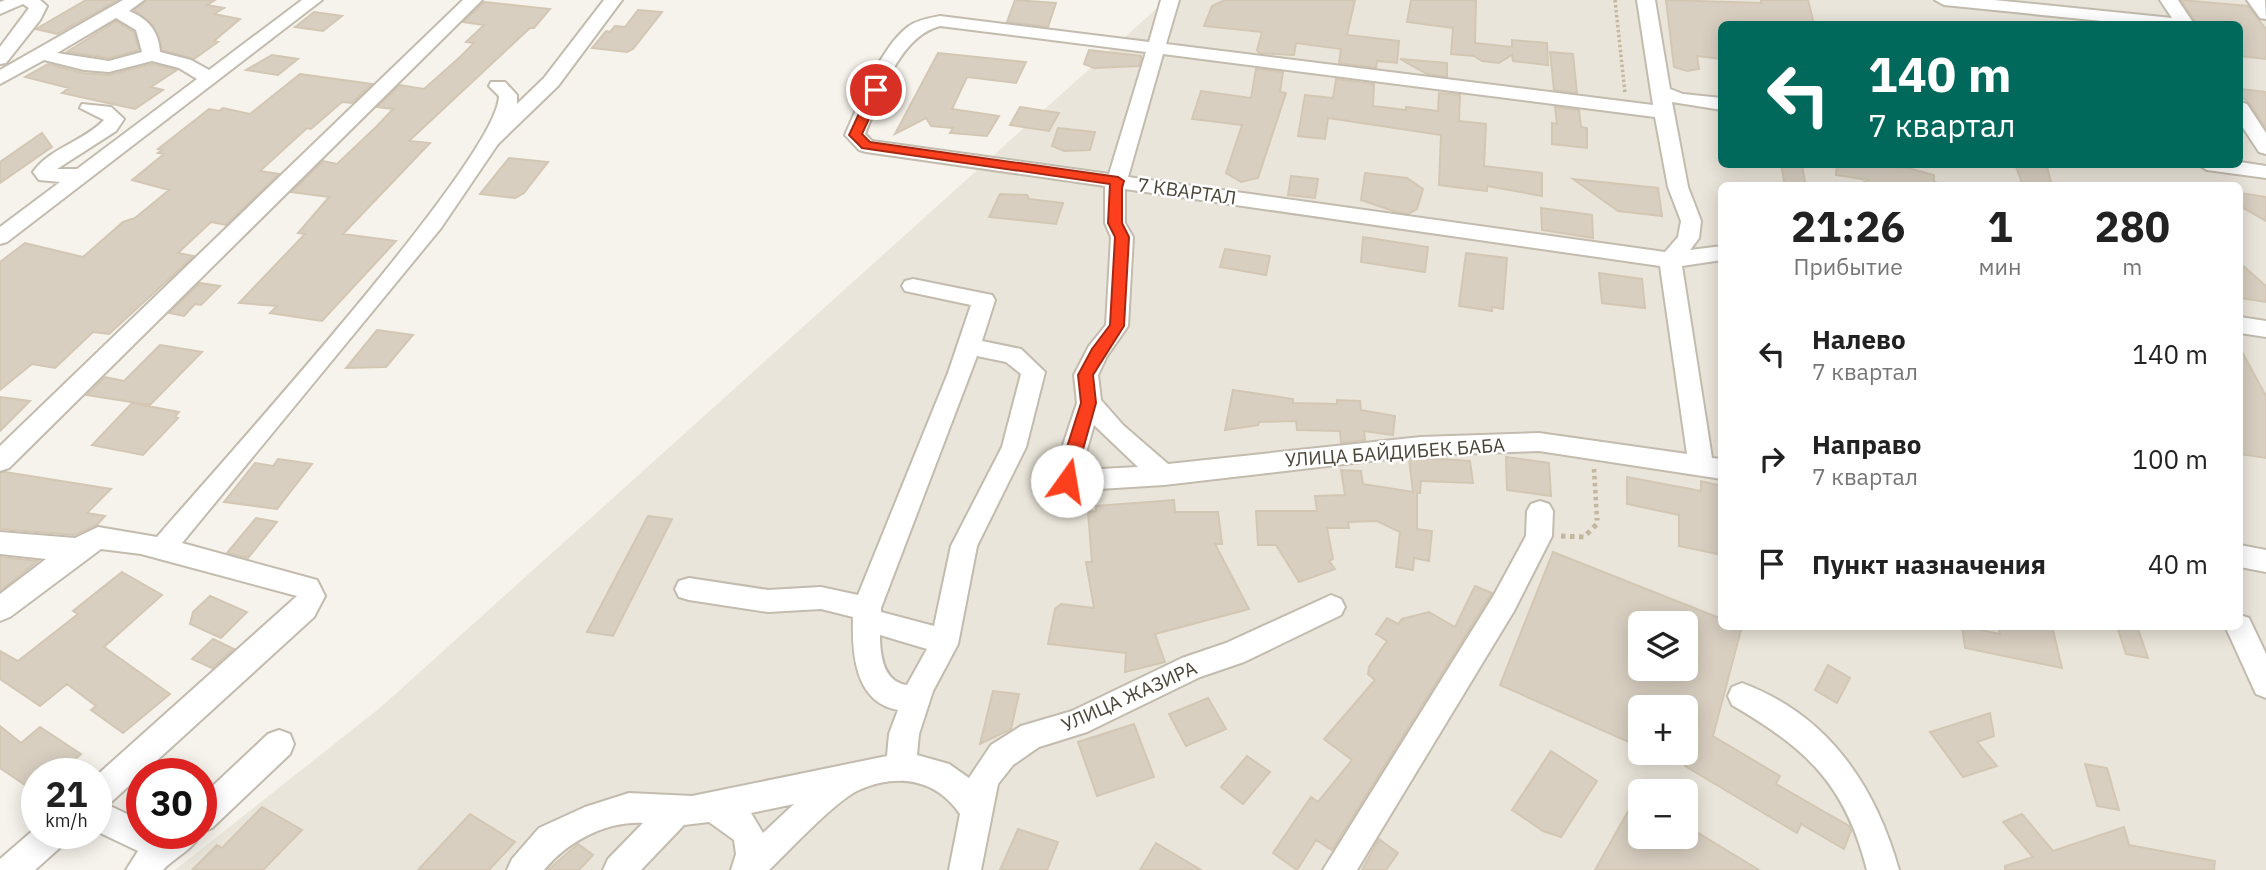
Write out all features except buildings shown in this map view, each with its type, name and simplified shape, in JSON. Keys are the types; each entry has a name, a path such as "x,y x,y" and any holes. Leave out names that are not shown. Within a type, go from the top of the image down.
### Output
{"street":[{"path":"0,9 18,0"},
{"path":"0,60 34,16 38,6 28,0"},
{"path":"0,78 135,0"},
{"path":"0,237 313,0"},
{"path":"0,461 473,0"},
{"path":"491,140 551,82 613,0"},
{"path":"1164,475 1114,432 1088,403 1086,375 1097,352 1117,326 1122,237 1115,223 1115,188 1170,0"},
{"path":"1646,0 1678,187 1691,221 1688,238 1670,260 1711,467"},
{"path":"1944,0 2149,21"},
{"path":"2169,0 2183,21"},
{"path":"2256,0 2266,15"},
{"path":"115,12 139,22 147,30 152,55"},
{"name":"7 КВАРТАЛ","path":"1157,47 940,21 914,30 900,46 864,112 855,135 866,146 1670,260 1718,254"},
{"path":"0,60 60,42"},
{"path":"1157,47 1664,112"},
{"path":"41,54 97,69 123,65 152,55 185,64 209,78"},
{"path":"162,549 351,326 434,223 491,140 508,104 503,90 521,100 535,98"},
{"path":"1660,91 1681,99 1718,104"},
{"path":"84,175 46,176 43,172 57,158 109,127 114,119 104,111 89,108"},
{"path":"2243,113 2266,148"},
{"path":"2236,168 2266,172"},
{"path":"913,286 984,300 867,615 866,654 877,683 893,696 916,699"},
{"path":"2243,325 2266,328"},
{"path":"901,767 904,734 916,699 944,643 964,546 1014,447 1033,372 1013,355 969,346"},
{"name":"УЛИЦА БАЙДИБЕК БАБА","path":"1088,403 1067,481 1164,475 1421,446 1539,442 1711,467"},
{"path":"1339,870 1504,603 1540,523"},
{"path":"0,609 79,549 98,538 162,549 307,588 311,596 304,610 112,782"},
{"path":"0,543 32,548 79,549"},
{"path":"2243,557 2266,561"},
{"path":"689,589 768,601 821,598 944,643"},
{"name":"УЛИЦА ЖАЗИРА","path":"965,870 984,779 1002,755 1031,736 1077,723 1192,667 1234,653 1331,607"},
{"path":"2241,630 2266,685"},
{"path":"1742,696 1774,713 1819,746 1849,783 1875,834 1883,870"},
{"path":"217,803 279,744"},
{"path":"619,870 693,809 901,767 933,769 966,793 978,817"},
{"path":"749,869 805,814 849,778"},
{"path":"523,870 551,839 585,822 629,808 693,809 732,816 746,828 753,850 749,869"},
{"path":"11,870 35,849"},
{"path":"142,870 164,849"}],"path":[{"path":"1615,0 1625,107"},
{"path":"1540,523 1584,537 1597,524 1592,450"}],"shaded area":[{"path":"1166,0 2266,0 2266,870 175,870 202,849 217,849 217,837 381,707"}],"route":[{"path":"876,90 855,135 866,146 1118,181 1115,188 1115,223 1122,237 1117,326 1111,338 1097,352 1086,375 1088,403 1067,481"}]}
